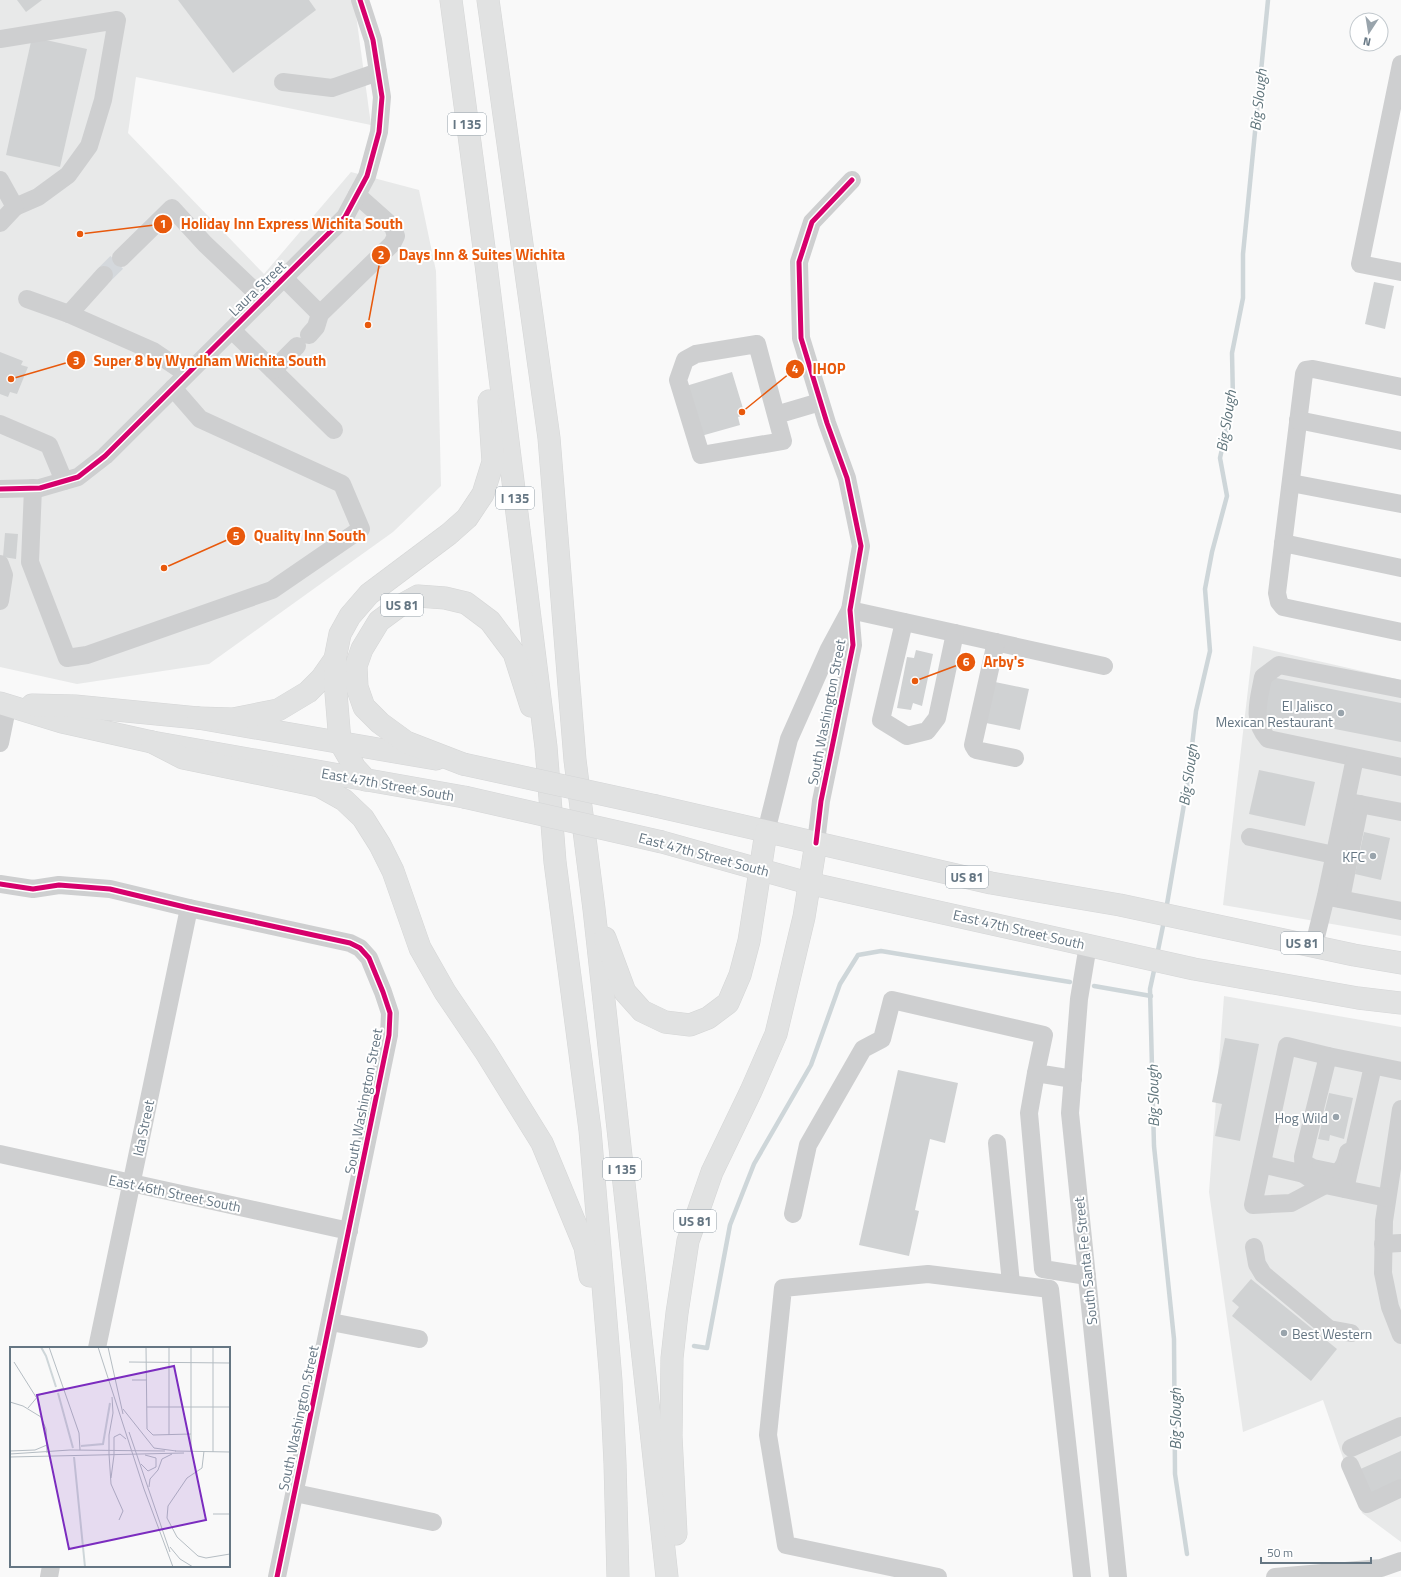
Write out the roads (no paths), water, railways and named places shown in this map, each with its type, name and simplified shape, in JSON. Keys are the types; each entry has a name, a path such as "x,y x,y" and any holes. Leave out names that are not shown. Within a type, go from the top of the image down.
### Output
{"main road":[{"name":"I 135","path":"451,0 484,248 546,747 555,862 590,1130 616,1463 618,1577"},
{"name":"I 135","path":"488,0 549,438 576,760 594,909 667,1577"},
{"path":"366,780 351,762 340,742 335,659 340,634 350,616 369,594 450,534 468,518 483,494 493,462 486,365 484,248"},
{"name":"US 81","path":"546,747 514,653 490,621 466,603 445,598 418,596 398,607 379,621 362,649 356,666 357,687 364,707 392,733 406,742 462,764 656,806 991,883 1124,906 1314,945 1354,955 1401,963"},
{"path":"4,704 75,706 198,718 233,719 278,710 308,692 321,679 335,659"},
{"name":"East 47th Street South","path":"4,704 62,722 152,742 464,797 662,842 808,882 1194,969 1358,998 1401,1003"},
{"path":"198,718 462,764"},
{"path":"152,742 183,758 319,786 344,800 363,818 380,845 393,871 420,948 445,992 485,1051 542,1143 585,1248 610,1381"},
{"path":"594,909 625,992 642,1011 665,1022 690,1025 708,1018 728,1002 740,975 749,941 766,832"},
{"name":"US 81","path":"678,1577 671,1436 672,1358 676,1313 688,1241 712,1172 751,1091 776,1034 804,917 808,882 816,843"}],"street":[{"name":"Laura Street","path":"0,489 40,488 78,477 105,456 345,217 367,176 379,132 382,97 373,40 360,0"},
{"path":"0,39 117,20 103,100 89,146 68,175 38,197 16,207 0,223"},
{"path":"1401,64 1396,116 1360,264 1401,272"},
{"path":"283,82 332,88 378,72"},
{"path":"0,180 16,207"},
{"name":"South Washington Street","path":"816,843 821,801 853,645 850,610 861,546 847,478 820,402 801,338 799,262 812,222 852,180"},
{"path":"273,370 316,327 320,314 392,244 396,236 393,227 357,195"},
{"path":"121,258 172,208 205,244 263,299"},
{"path":"69,314 104,275"},
{"path":"284,278 320,314"},
{"path":"27,299 69,314 153,351 187,374"},
{"path":"232,330 334,430"},
{"path":"757,344 776,415 783,441 701,455 678,380 685,360 696,354 757,344"},
{"path":"1401,388 1313,369 1306,370 1304,374 1298,420 1277,593 1279,602 1283,607 1401,632"},
{"path":"32,488 30,562 67,658 87,656 272,590 360,529 342,484 200,419 173,388"},
{"path":"776,415 820,402"},
{"path":"1298,420 1401,441"},
{"path":"1,427 49,445 64,481"},
{"path":"1291,483 1401,504"},
{"path":"1283,543 1401,568"},
{"path":"0,564 4,575 0,601"},
{"path":"850,610 1104,666"},
{"name":"South Washington Street","path":"766,832 789,739 829,649 850,610"},
{"path":"904,622 881,720 907,736 927,731 938,718 954,633"},
{"path":"996,642 973,745 976,750 1015,758"},
{"path":"1401,689 1279,665 1263,677 1257,716 1261,731 1268,739 1401,767"},
{"path":"0,743 4,704"},
{"path":"1314,945 1334,898 1353,802 1354,758"},
{"path":"1353,802 1401,812"},
{"path":"1334,898 1334,855 1353,802"},
{"path":"1250,838 1334,855"},
{"name":"South Washington Street","path":"0,884 33,889 60,885 110,889 350,943 360,948 369,958 383,992 390,1013 390,1036 277,1577"},
{"path":"1334,898 1401,911"},
{"name":"Ida Street","path":"97,1347 189,908"},
{"name":"South Santa Fe Street","path":"1088,945 1079,999 1070,1113 1118,1577"},
{"path":"792,1214 808,1145 863,1049 882,1039 892,1000 1044,1035 1029,1113 1043,1269 1087,1276"},
{"path":"1325,1185 1291,1203 1253,1205 1287,1046 1401,1071"},
{"path":"1328,1056 1303,1157 1304,1169 1316,1183 1345,1189 1392,1192"},
{"path":"1345,1189 1373,1066"},
{"path":"1036,1074 1073,1079"},
{"path":"1262,1164 1304,1169 1313,1168 1337,1173 1348,1156 1359,1099 1368,1090"},
{"path":"1401,1109 1392,1192 1384,1221 1383,1244 1383,1273 1390,1307 1401,1335"},
{"path":"997,1143 1011,1284"},
{"name":"East 46th Street South","path":"0,1154 349,1231"},
{"path":"1383,1244 1401,1243"},
{"path":"1254,1247 1257,1264 1262,1274 1329,1329 1351,1333"},
{"path":"938,1577 786,1545 768,1435 783,1288 928,1274 1050,1289 1082,1577"},
{"path":"331,1322 419,1339"},
{"path":"1401,1426 1350,1456 1367,1504 1401,1488"},
{"path":"295,1493 433,1522"},
{"path":"1275,1577 1381,1568 1401,1561"},
{"path":"49,1577 51,1567"}],"waterway":[{"name":"Big Slough","path":"1166,910 1188,781 1196,711 1210,651 1205,589 1212,552 1227,496 1220,458 1233,399 1232,353 1243,298 1243,254 1268,0"},
{"name":"Big Slough","path":"1157,955 1164,921"},
{"path":"694,1346 707,1348 730,1225 754,1164 811,1065 840,984 858,955 881,951 1070,982"},
{"name":"Big Slough","path":"1155,966 1150,989 1154,1146 1174,1339 1175,1474 1187,1554"},
{"path":"1094,986 1151,996"}],"tunnel":[{"path":"104,275 121,258"}],"place":[{"name":"Holiday Inn Express Wichita South","path":"80,234"},
{"name":"Days Inn & Suites Wichita","path":"368,325"},
{"name":"Super 8 by Wyndham Wichita South","path":"11,379"},
{"name":"IHOP","path":"742,412"},
{"name":"Quality Inn South","path":"164,568"},
{"name":"Arby's","path":"915,681"},
{"name":"El Jalisco Mexican Restaurant","path":"1341,713"},
{"name":"KFC","path":"1373,856"},
{"name":"Hog Wild","path":"1336,1117"},
{"name":"Best Western","path":"1284,1333"}]}
